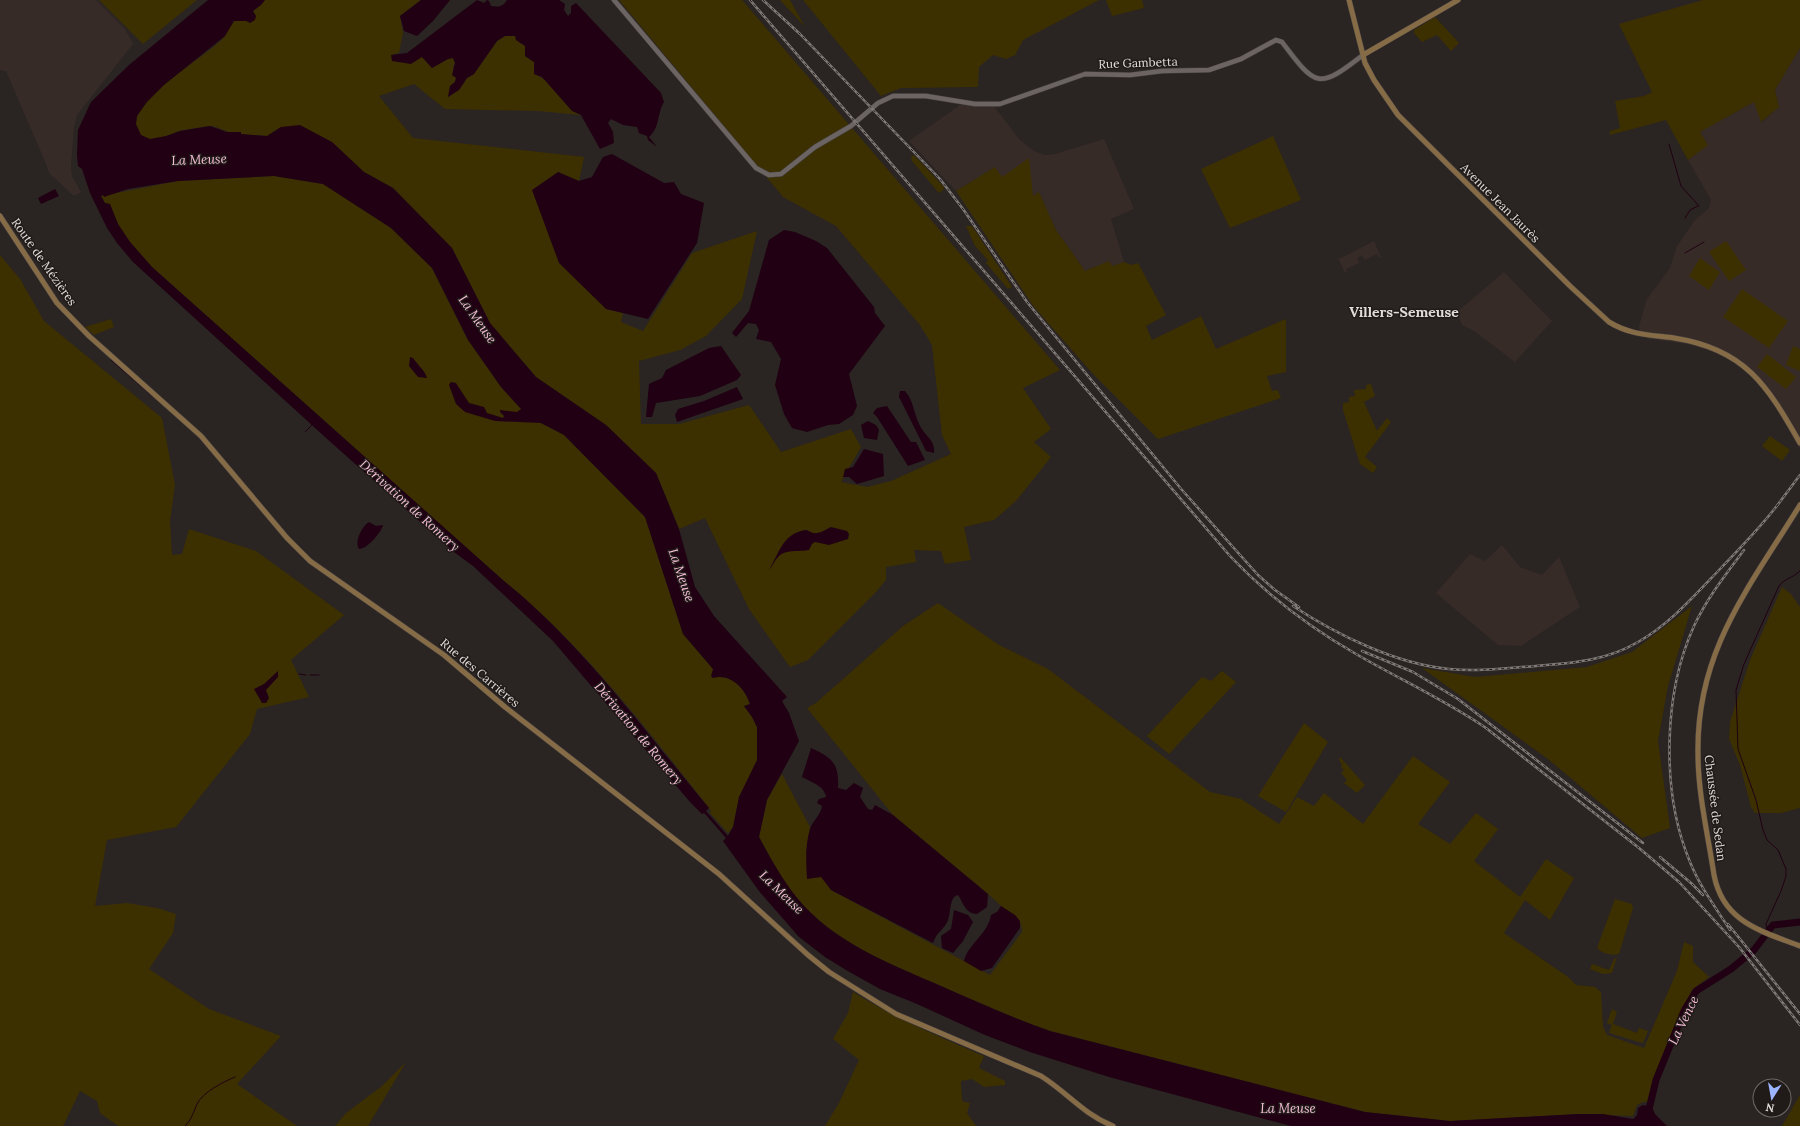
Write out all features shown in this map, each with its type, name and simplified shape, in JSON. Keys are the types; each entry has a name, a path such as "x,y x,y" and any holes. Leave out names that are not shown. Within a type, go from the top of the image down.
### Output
{"main road":[{"name":"Avenue Jean Jaurès","path":"1349,0 1365,63 1374,80 1398,115 1433,152 1599,313 1616,326 1642,335 1695,343 1714,349 1746,368 1762,383 1770,394 1800,443"},
{"path":"1363,55 1458,0"},
{"name":"Route de Mézières","path":"0,216 56,303 89,336 201,436"},
{"name":"Rue des Carrières","path":"201,436 287,538 310,561 444,655 505,707 718,874 808,955 851,987 896,1014 1041,1076 1056,1086 1091,1116 1113,1126"},
{"name":"Chaussée de Sedan","path":"1800,505 1731,615 1712,659 1700,711 1699,768 1715,881 1724,901 1734,914 1746,925 1800,946"}],"street":[{"name":"Rue Gambetta","path":"614,0 756,168 769,175 781,174 815,147 851,126 878,103 889,98 904,95 926,96 975,104 994,104 1009,101 1084,74 1130,75 1162,71 1209,70 1237,60 1276,40 1280,40 1309,75 1318,79 1327,79 1363,55"}],"shaded area":[{"path":"0,0 96,0 125,29 133,44 77,115 74,128 71,166 72,176 81,192 74,196 49,173 6,71 0,70"},
{"path":"99,0 197,0 143,44"},
{"path":"265,0 421,0 400,16 403,33 399,53 391,55 422,57 432,68 448,59 453,58 455,63 453,67 456,78 455,82 450,86 448,97 459,90 467,78 474,74 497,41 505,36 515,36 520,43 525,46 525,56 534,62 534,74 547,82 568,106 581,115 538,111 445,109 414,84 379,96 413,138 584,157 579,181 558,172 606,309 623,313 621,322 643,331 692,253 757,231 742,299 706,336 680,350 639,361 641,424 679,424 749,405 781,452 851,429 861,447 841,482 867,487 891,481 951,454 942,435 932,345 920,325 836,226 783,197 619,0 742,0 1060,370 1023,388 1051,429 1034,442 1051,457 1016,501 994,520 964,527 971,560 945,564 941,551 914,550 916,562 886,567 886,580 876,592 808,660 790,667 749,609 705,518 679,529 656,473 606,425 536,377 490,323 452,248 393,188 364,172 332,142 281,127 267,136 241,134 241,132 232,133 213,126 179,131 157,139 146,138 140,134 138,131 137,119 143,107 155,93 216,45 225,36 234,21 246,21 256,16 253,11"},
{"path":"780,0 790,0 805,27"},
{"path":"803,0 1099,0 1023,40 1015,55 1006,59 993,55 979,67 978,87 901,88 881,96"},
{"path":"1106,0 1142,0 1144,8 1112,16"},
{"path":"1703,0 1800,0 1800,48 1775,90 1779,107 1761,122 1754,102 1700,132 1708,145 1688,160 1666,120 1610,135 1610,131 1620,128 1615,101 1644,96 1652,92 1619,24"},
{"path":"1435,17 1459,43 1451,51 1437,35 1422,42 1414,33 1414,30"},
{"path":"1800,48 1800,450 1769,395 1751,376 1733,362 1720,354 1688,344 1649,339 1640,332 1639,326 1647,299 1670,268 1677,246 1695,220 1709,208 1711,200 1688,160 1708,145 1700,132 1754,102 1762,122 1779,107 1775,90"},
{"path":"990,101 1020,140 1034,151 1045,155 1055,154 1104,139 1134,209 1111,219 1124,262 1112,266 1109,261 1085,271 1056,230 1039,192 1033,197 1002,177 995,167 956,191 909,141 960,105"},
{"path":"1273,136 1301,200 1230,228 1201,169"},
{"path":"914,155 944,187 939,193 912,161 911,157"},
{"path":"1029,158 1033,196 1039,192 1056,230 1085,271 1109,261 1112,266 1124,262 1131,265 1138,263 1166,315 1146,326 1152,340 1201,316 1216,349 1286,319 1286,372 1267,376 1272,391 1278,390 1281,398 1158,439 1094,375 1034,307 956,191 995,167 1002,177"},
{"path":"274,176 323,184 391,228 432,268 468,340 501,387 529,417 564,435 645,517 683,634 713,669 713,678 725,678 741,687 750,704 744,706 757,727 757,761 739,797 733,827 728,833 710,813 711,811 709,808 662,748 612,688 560,632 533,606 152,267 130,242 118,224 110,204 105,203 101,196 178,181"},
{"path":"966,226 972,226 1012,287 1008,289 986,263 988,260 975,246"},
{"path":"1374,241 1381,257 1379,258 1377,254 1365,260 1361,255 1357,259 1359,263 1346,269 1347,272 1345,273 1338,258 1341,258"},
{"path":"1726,241 1746,270 1729,281 1709,252"},
{"path":"0,255 20,279 44,321 162,418 175,485 170,521 172,555 182,554 189,529 256,551 344,615 291,660 309,697 257,709 250,734 176,827 107,840 95,906 127,903 157,908 176,914 173,933 149,969 209,1009 281,1036 237,1084 297,1126 118,1126 100,1113 97,1101 80,1091 63,1126 0,1126"},
{"path":"1700,258 1720,272 1709,290 1689,276"},
{"path":"1504,272 1552,321 1515,362 1474,331 1462,325 1457,312"},
{"path":"1742,289 1788,321 1769,348 1723,317"},
{"path":"111,319 114,327 94,335 85,327"},
{"path":"1793,346 1800,349 1800,371 1786,365"},
{"path":"1767,354 1796,377 1786,389 1757,367"},
{"path":"1371,384 1375,396 1364,402 1377,431 1387,418 1391,422 1365,457 1377,467 1373,473 1360,464 1343,410 1343,403 1349,402 1349,397 1355,396 1354,390 1366,389 1366,385"},
{"path":"1770,436 1790,450 1782,461 1762,446"},
{"path":"1502,545 1520,567 1542,575 1559,557 1580,607 1521,646 1498,645 1436,593 1470,554 1485,561"},
{"path":"1782,587 1791,594 1800,607 1800,808 1781,813 1755,813 1751,807 1740,765 1729,739 1730,722 1750,660"},
{"path":"938,603 999,645 1048,669 1210,792 1241,799 1279,824 1297,797 1314,806 1324,793 1363,824 1413,756 1450,782 1418,824 1450,844 1476,813 1498,829 1474,861 1520,897 1546,859 1574,878 1550,920 1525,900 1504,933 1568,977 1576,985 1595,987 1601,992 1603,1027 1607,1035 1644,1048 1677,971 1684,942 1693,946 1693,962 1709,977 1692,990 1655,1074 1647,1102 1637,1105 1633,1116 1578,1114 1450,1121 1365,1112 1050,1031 995,1010 887,962 852,944 835,933 819,921 798,899 780,874 759,837 767,800 782,774 810,827 806,852 831,890 990,975 1022,932 1021,924 988,894 893,815 807,708 816,703 903,626"},
{"path":"1692,606 1668,686 1658,741 1670,828 1642,838 1548,759 1422,668 1475,677 1587,667 1632,652"},
{"path":"1222,671 1236,682 1169,754 1147,736 1202,677 1211,681"},
{"path":"1304,723 1328,742 1286,812 1258,796"},
{"path":"1340,757 1365,785 1357,793 1344,783 1347,780 1341,773 1344,770 1341,767 1342,764 1339,760"},
{"path":"1615,899 1632,904 1633,908 1619,954 1613,955 1604,953 1597,948"},
{"path":"1617,957 1612,973 1603,974 1590,969 1592,964 1609,970 1614,959"},
{"path":"853,992 901,1019 984,1056 979,1068 1005,1081 1005,1085 984,1087 972,1079 961,1081 962,1101 970,1103 967,1113 976,1126 825,1126 839,1103 859,1060 833,1039 848,1013"},
{"path":"1612,1009 1617,1012 1613,1024 1637,1033 1639,1028 1648,1031 1642,1043 1609,1033 1612,1025 1607,1023"},
{"path":"406,1062 368,1126 335,1126 346,1113 382,1086"},
{"path":"1800,1095 1800,1126 1782,1126 1787,1118 1792,1118 1792,1109"}],"water":[{"path":"208,0 265,0 253,11 256,16 255,20 250,23 246,21 234,21 225,36 164,85 147,102 137,116 136,124 141,135 150,139 166,136 180,131 210,126 227,132 241,132 241,134 267,136 281,127 300,125 332,142 364,172 393,188 452,248 490,323 536,377 606,425 656,473 679,529 695,587 714,616 787,697 782,701 789,713 799,741 767,800 759,837 780,874 798,899 819,921 835,933 852,944 887,962 995,1010 1050,1031 1365,1112 1450,1121 1578,1114 1603,1114 1633,1119 1637,1115 1638,1108 1643,1105 1652,1107 1655,1114 1667,1126 1291,1126 1109,1077 1030,1052 985,1035 880,989 825,957 799,937 759,891 723,841 726,838 704,813 702,814 690,802 553,641 473,566 454,552 325,437 133,262 117,243 107,228 90,193 82,169 78,166 78,130 91,102 129,65","holes":["274,176 323,184 391,228 432,268 468,340 501,387 521,409 517,412 500,410 504,416 503,418 487,413 484,407 469,403 456,383 451,382 449,385 456,404 465,412 495,421 541,423 564,435 645,517 683,634 713,669 711,676 713,678 725,678 741,687 750,704 744,706 757,727 757,760 739,797 733,827 728,836 706,811 709,808 625,705 555,627 152,267 130,242 118,224 110,204 105,203 101,196 103,195 104,197 128,189 178,181"]},
{"path":"421,0 450,0 433,21 417,36 404,31 400,16"},
{"path":"477,0 484,3 487,0 491,6 500,6 507,0 559,0 565,4 564,10 568,16 571,13 571,6 576,3 661,93 664,102 660,111 657,125 649,137 657,147 648,140 647,136 639,133 637,127 623,125 611,119 608,123 613,132 614,143 600,149 581,115 572,111 542,77 534,74 534,62 525,56 525,46 516,40 515,36 505,36 497,41 474,74 467,78 459,90 448,97 450,86 455,82 456,78 452,75 455,63 453,58 448,59 432,68 422,57 411,64 392,61 391,55 407,53"},
{"path":"612,154 664,183 674,182 681,194 704,203 697,243 648,319 606,309 559,263 532,190 558,172 579,181 592,177 603,157"},
{"path":"55,189 59,196 41,204 38,198"},
{"path":"784,230 795,232 816,241 827,248 874,307 875,313 885,326 849,374 857,406 853,415 839,424 828,425 807,432 792,428 784,414 775,385 781,359 771,342 756,339 759,330 756,324 748,323 736,337 732,333 749,311 769,240"},
{"path":"721,346 741,375 737,380 700,396 656,403 652,417 646,417 649,384 662,378 666,370 709,348"},
{"path":"410,357 413,358 425,373 427,378 418,377 409,366"},
{"path":"737,387 743,399 677,422 675,415 678,409 704,401"},
{"path":"900,391 905,391 911,400 918,422 933,443 934,453 926,451 899,397"},
{"path":"887,406 911,442 916,442 925,460 908,466 873,413 877,408"},
{"path":"868,421 876,425 879,430 877,440 864,438 861,425"},
{"path":"864,449 883,454 884,476 857,484 849,477 843,477 845,469 853,467"},
{"path":"369,522 376,526 383,525 380,532 373,540 366,546 359,549 357,542 358,538 366,524"},
{"path":"831,527 847,531 849,534 848,539 829,545 815,542 809,550 792,551 781,554 769,570 782,546 791,536 797,532 805,530 818,533"},
{"path":"278,671 278,677 266,690 269,698 266,703 262,703 254,689 264,684"},
{"path":"811,748 825,755 836,767 838,788 846,790 854,783 863,788 860,797 868,809 872,810 875,805 893,815 988,894 987,907 977,914 970,912 965,908 958,895 955,896 947,923 933,943 831,890 821,877 807,879 806,854 808,835 811,826 819,815 822,806 817,803 819,799 826,797 825,793 820,787 802,777"},
{"path":"1001,906 1015,915 1020,921 1020,928 992,968 981,971 964,961 969,949 986,928 991,915 997,912"},
{"path":"954,910 968,915 973,922 963,941 953,953 942,948 941,936 951,929"}],"waterway":[{"path":"1669,144 1681,186 1699,206"},
{"path":"1685,218 1690,210 1698,206"},
{"path":"1685,253 1704,242"},
{"path":"111,360 152,396"},
{"path":"305,432 313,424"},
{"path":"1767,930 1766,924 1781,891 1786,876 1786,869 1778,850 1767,840 1763,830 1756,800 1738,749 1736,690 1744,664 1779,586 1800,571"},
{"path":"299,674 306,675"},
{"path":"310,675 319,675"},
{"name":"La Vence","path":"1645,1126 1656,1080 1684,1011 1696,991 1731,969 1754,950 1773,925 1800,922"},
{"path":"185,1126 191,1119 197,1104 204,1095 235,1077"}],"railway":[{"path":"750,0 1230,556 1244,570 1289,610 1322,633 1356,654 1454,708 1486,728 1639,848 1679,882 1739,947 1800,1025"},
{"path":"763,0 800,34 940,179 963,209 1027,302 1182,490 1258,575 1275,590 1299,607"},
{"path":"1776,507 1800,475"},
{"path":"1293,606 1328,627 1388,655 1429,666 1460,670 1482,670 1549,665 1588,660 1626,648 1650,635 1672,618 1766,520 1779,503"},
{"path":"1730,930 1698,880 1681,835 1674,806 1670,775 1671,712 1676,682 1684,653 1694,626 1711,596 1744,550"},
{"path":"1362,651 1413,672 1458,699 1643,843"},
{"path":"1660,857 1703,895"},
{"path":"1728,924 1800,1014"}],"district":[{"name":"Villers-Semeuse","path":"1404,312"}],"water label":[{"name":"La Meuse","path":"199,159"},
{"name":"La Meuse","path":"478,319"},
{"name":"Dérivation de Romery","path":"410,505"},
{"name":"La Meuse","path":"682,575"},
{"name":"Dérivation de Romery","path":"639,733"},
{"name":"La Meuse","path":"782,892"},
{"name":"La Meuse","path":"1288,1108"}]}
